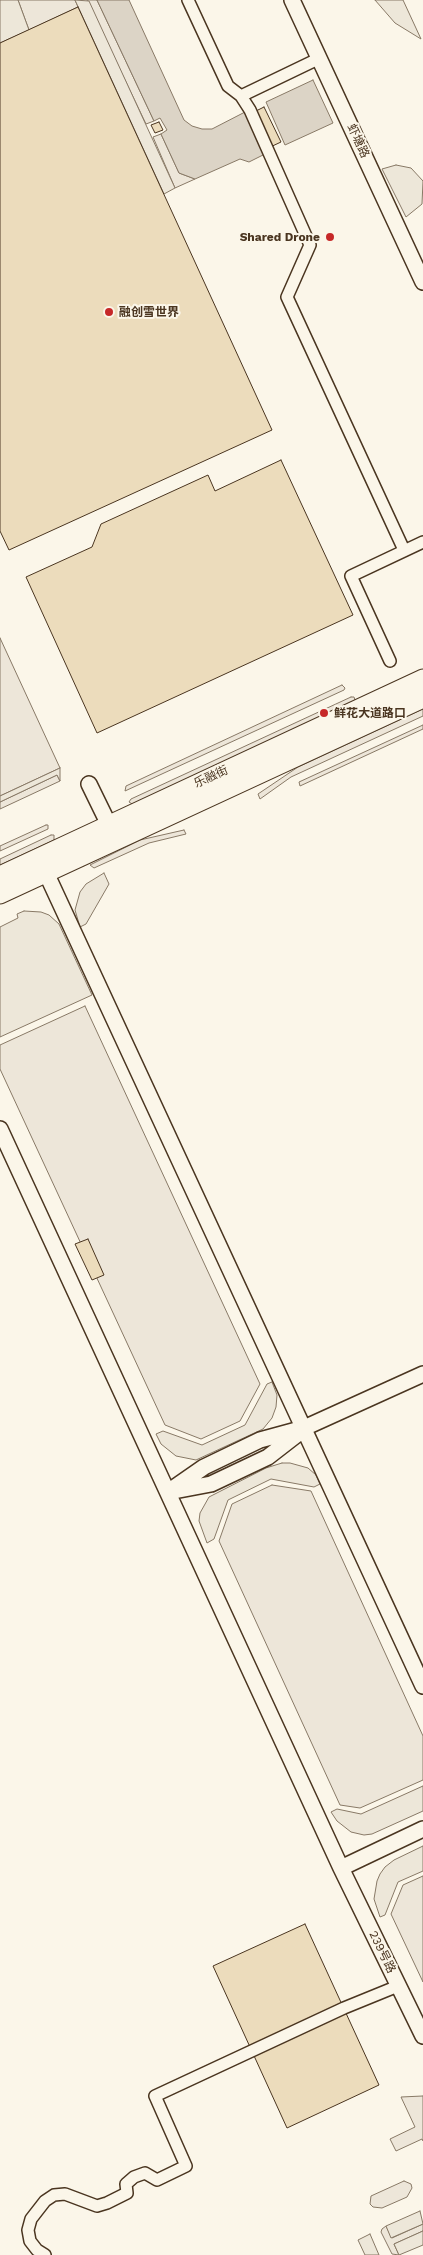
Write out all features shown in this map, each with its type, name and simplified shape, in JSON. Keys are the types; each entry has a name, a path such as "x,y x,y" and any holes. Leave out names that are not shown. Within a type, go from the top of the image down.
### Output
{"street":[{"path":"188,0 228,86 241,96 250,110 310,245 287,297 404,550"},
{"name":"虾塘路","path":"292,0 423,282"},
{"path":"241,96 320,58"},
{"path":"390,661 351,576 423,542"},
{"name":"乐融街","path":"0,894 42,865 108,825 423,679"},
{"name":"乐融街","path":"0,876 42,865 423,698"},
{"path":"89,784 108,825"},
{"path":"42,865 423,1686"},
{"name":"239号路","path":"0,1129 341,1868 423,2036"},
{"path":"168,1492 211,1484 268,1457 304,1428 423,1374"},
{"path":"341,1868 423,1829"},
{"path":"45,2255 37,2250 30,2241 28,2230 31,2219 45,2201 54,2195 65,2194 97,2206 127,2193 126,2184 134,2177 145,2173 158,2180 186,2166 155,2096 344,2008 398,1986"}],"shaded area":[{"path":"0,0 18,0 29,30 0,43"},
{"path":"18,0 75,0 78,7 29,30"},
{"path":"75,0 89,1 175,188 164,194"},
{"path":"87,0 97,0 154,121 146,124"},
{"path":"97,0 129,0 184,120 192,126 212,129 245,112 265,154 249,162 240,159 195,179 179,173 161,134 167,130 160,118 154,121"},
{"path":"375,0 403,0 421,39 395,23"},
{"path":"313,80 333,123 285,145 266,102"},
{"path":"161,134 179,173 195,179 175,188 153,137"},
{"path":"396,165 411,168 423,181 422,204 406,217 382,169"},
{"path":"0,638 60,768 0,796"},
{"path":"342,685 345,688 344,690 125,791 126,786"},
{"path":"354,697 354,703 134,805 129,802 131,799"},
{"path":"423,709 423,716 291,777 260,799 258,794 298,767"},
{"path":"423,725 423,729 300,786 299,782"},
{"path":"60,768 60,781 57,775 0,802 0,796"},
{"path":"57,775 60,781 0,809 0,802"},
{"path":"48,825 48,829 0,851 0,846"},
{"path":"184,830 186,834 149,843 94,868 90,865 140,840"},
{"path":"54,835 54,840 0,865 0,859"},
{"path":"104,873 109,884 86,924 80,927 75,910 80,892 86,884"},
{"path":"24,911 41,912 49,915 59,924 92,995 0,1037 0,927 18,918 17,914"},
{"path":"85,1006 260,1384 240,1421 201,1439 165,1425 0,1069 0,1045"},
{"path":"272,1382 277,1395 276,1407 272,1418 263,1429 196,1460 176,1456 161,1444 156,1434 163,1431 202,1445 245,1425 267,1384"},
{"path":"282,1463 290,1463 308,1468 316,1475 320,1484 314,1487 271,1479 228,1500 214,1539 207,1543 199,1521 200,1513 209,1497 266,1468"},
{"path":"272,1485 311,1491 423,1736 423,1780 360,1808 340,1805 219,1541 232,1504"},
{"path":"423,1786 423,1811 372,1834 364,1835 351,1832 337,1821 331,1812 337,1809 361,1814"},
{"path":"423,1846 423,1871 398,1882 385,1915 380,1917 374,1899 380,1874 394,1860"},
{"path":"423,1876 423,1982 391,1914 403,1885"},
{"path":"423,2096 423,2141 422,2139 396,2151 390,2139 415,2127 401,2097"},
{"path":"404,2181 411,2184 412,2188 407,2197 382,2208 373,2207 370,2204 371,2196"},
{"path":"420,2211 423,2224 391,2238 386,2226"},
{"path":"423,2224 423,2231 394,2244 399,2255 392,2254 381,2232 382,2229 386,2226 392,2238"},
{"path":"423,2231 423,2245 399,2255 394,2244"},
{"path":"370,2234 379,2255 365,2255 358,2240"}],"building":[{"name":"融创雪世界","path":"78,7 272,430 9,550 0,531 0,43"},
{"path":"264,107 281,142 266,149 250,114"},
{"path":"159,122 163,130 155,133 151,125"},
{"path":"281,460 353,615 97,733 26,577 92,547 101,524 208,475 215,491"},
{"path":"88,1239 104,1275 92,1280 75,1244"},
{"path":"305,1924 379,2085 287,2128 213,1966"}],"place":[{"name":"Shared Drone","path":"330,237"},
{"name":"融创雪世界","path":"109,312"},
{"name":"鲜花大道路口","path":"324,713"}]}
